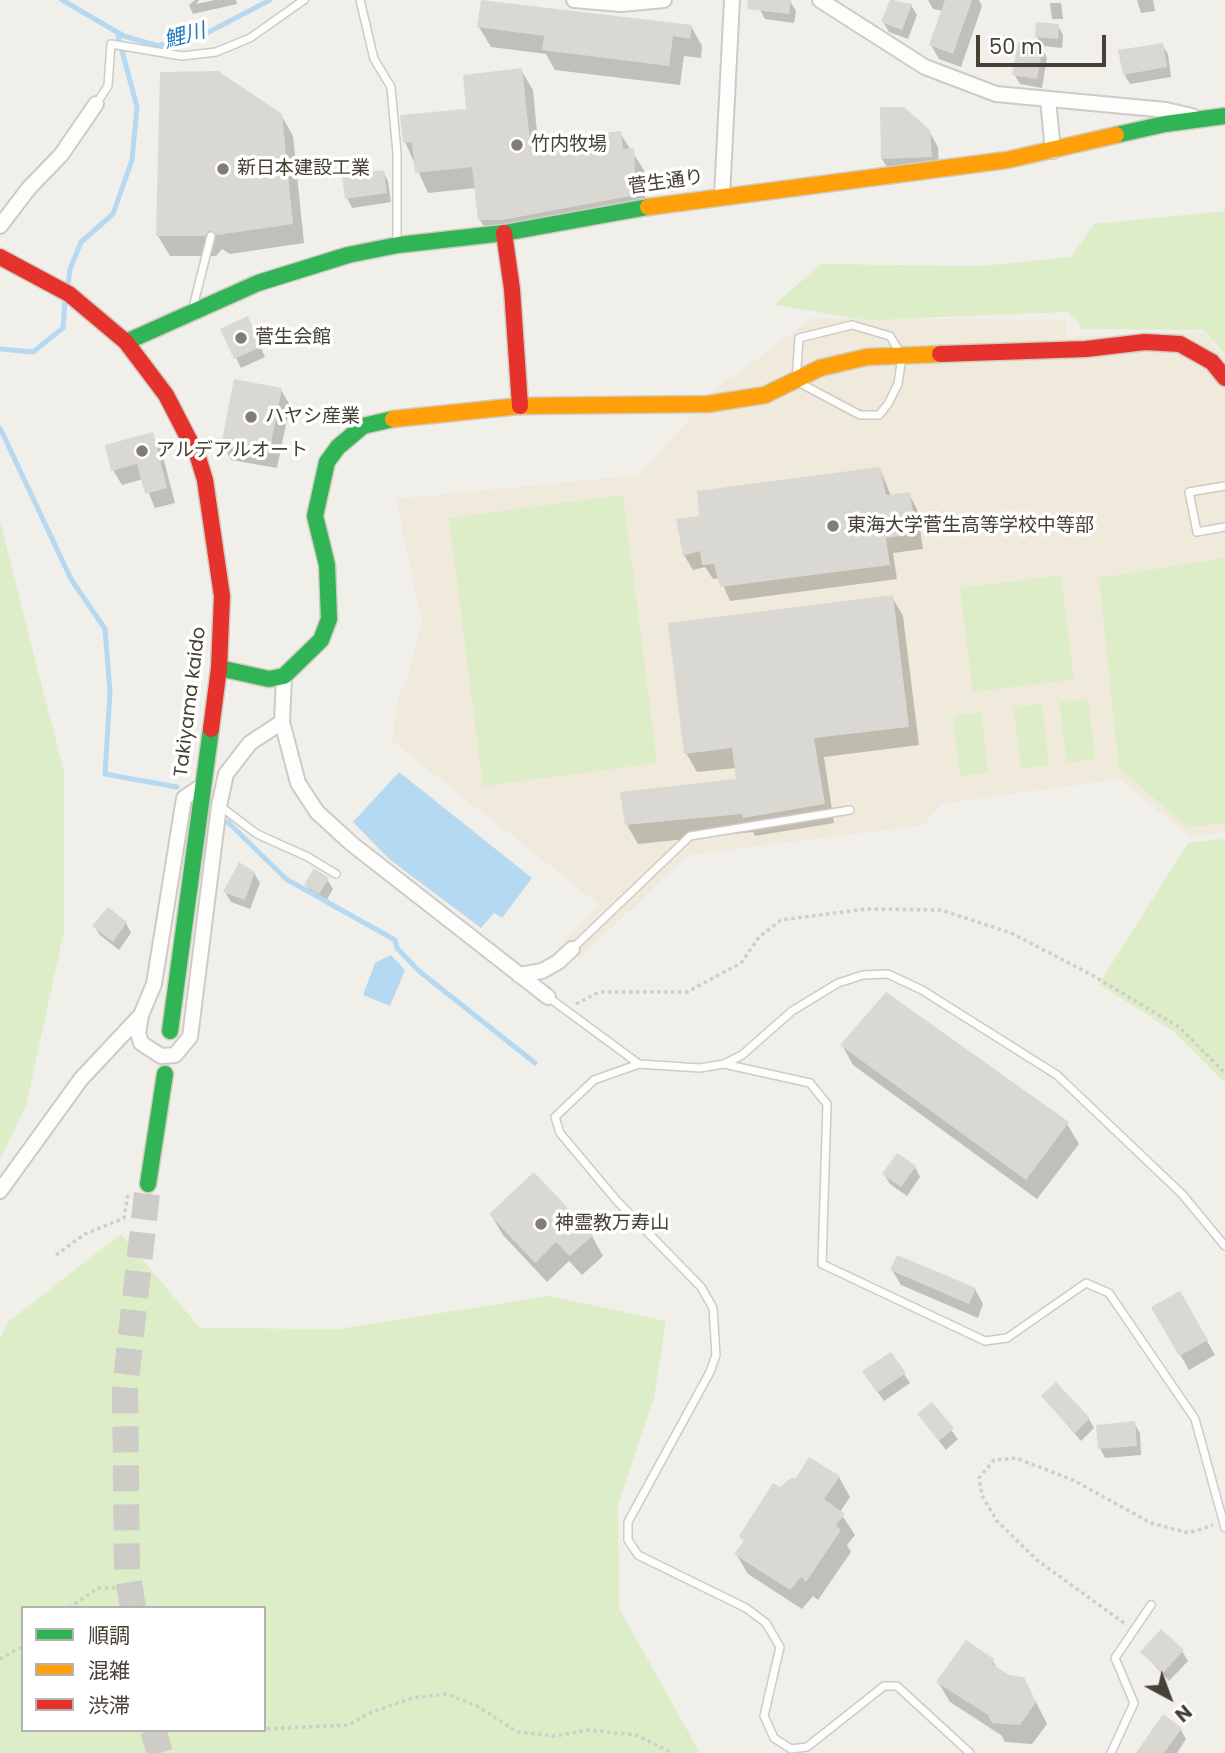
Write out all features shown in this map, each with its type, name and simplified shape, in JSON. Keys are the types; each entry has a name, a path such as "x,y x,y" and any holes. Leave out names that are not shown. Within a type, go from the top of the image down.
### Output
{"main road":[{"name":"菅生通り","path":"126,342 192,310 258,283 348,255 398,245 504,233 617,211 1007,160 1200,118 1225,116"},
{"path":"504,233 512,289 520,406"},
{"name":"Takiyama kaido","path":"0,257 51,282 90,309 126,342 166,395 198,457 205,480 222,596 219,668 170,1031"},
{"path":"219,668 269,678 284,676 321,640 329,619 327,565 315,516 325,469 338,447 363,426 378,421 520,406 708,404 765,395 837,363 867,357 1164,342 1180,344 1198,353 1225,378"},
{"path":"148,1185 165,1074"}],"street":[{"path":"574,0 621,4 664,0"},
{"path":"722,196 732,0"},
{"path":"820,0 935,71 996,94 1166,110 1200,118"},
{"path":"1048,100 1053,150"},
{"path":"0,226 29,188 61,155 96,103"},
{"path":"284,676 282,722 298,783 317,812 352,844 548,997"},
{"path":"202,786 184,798 155,984 141,1015 138,1034 141,1043 161,1056 175,1055 184,1048 190,1037 219,806 226,774 237,756 263,733 282,722"},
{"path":"519,975 542,971 572,949"},
{"path":"0,1191 81,1079 141,1015"}],"lane":[{"path":"96,103 108,86 111,44 182,56 216,52 250,38 304,0"},
{"path":"360,0 374,59 391,87 397,153 398,245"},
{"path":"192,310 211,236"},
{"path":"852,325 890,336 902,356 898,384 879,415 860,415 796,381 800,338 852,325"},
{"path":"1225,486 1189,492 1198,532 1225,527"},
{"path":"219,806 257,834 308,857 336,874"},
{"path":"572,949 690,836 850,810"},
{"path":"970,1753 897,1686 884,1686 807,1747 791,1749 774,1738 764,1716 780,1647 766,1623 746,1608 638,1555 628,1540 628,1522 710,1372 716,1355 713,1308 701,1287 617,1201 559,1133 555,1117 594,1080 639,1065 700,1068 724,1064 742,1055 792,1011 838,983 863,975 888,974 922,990 1057,1075 1182,1194 1225,1246"},
{"path":"548,997 639,1065"},
{"path":"724,1064 810,1083 827,1104 822,1264 985,1340 1007,1338 1086,1283 1109,1293 1195,1419 1224,1525"},
{"path":"1111,1753 1134,1703 1115,1658 1151,1605"}],"path":[{"path":"575,1003 599,992 687,992 741,964 760,937 781,920 866,909 941,910 1011,933 1092,975 1179,1027 1225,1073"},
{"path":"56,1255 85,1234 124,1218 128,1192"},
{"path":"1134,1630 1037,1560 997,1521 982,1496 979,1478 994,1460 1016,1458 1073,1480 1151,1523 1189,1533 1224,1525"},
{"path":"72,1606 98,1588 117,1588 132,1606"},
{"path":"0,1659 21,1647"},
{"path":"266,1729 348,1725 372,1712 413,1698 447,1693 479,1707 517,1732 555,1736 588,1730 636,1735 673,1753"}],"shaded area":[{"path":"813,318 1067,320 1067,337 1203,332 1225,358 1225,832 1190,837 1119,779 941,804 924,825 688,855 579,959 563,942 600,905 392,741 398,697 408,677 422,624 396,499 639,475 717,388"}],"green space":[{"path":"1225,211 1225,355 1204,330 1083,329 1068,312 867,320 774,305 821,264 981,266 1071,257 1094,224"},
{"path":"623,495 657,763 483,786 449,518"},
{"path":"0,522 64,772 64,931 26,1106 0,1159"},
{"path":"1225,558 1225,823 1188,827 1119,768 1099,578"},
{"path":"1061,575 1074,679 973,692 960,588"},
{"path":"1088,699 1095,759 1067,763 1059,702"},
{"path":"1042,704 1049,765 1021,768 1014,708"},
{"path":"981,712 988,773 960,776 953,716"},
{"path":"1225,838 1225,1083 1174,1032 1099,984 1188,843"},
{"path":"121,1234 200,1328 339,1329 549,1296 666,1321 654,1398 618,1505 619,1608 700,1753 0,1753 0,1339 8,1322"}],"water":[{"path":"399,772 532,878 502,918 494,913 481,928 389,859 353,822"},
{"path":"391,955 405,970 390,1006 363,995 375,963"}],"building":[{"path":"481,0 692,25 690,39 673,36 669,66 542,50 544,36 477,27"},
{"path":"748,0 791,0 789,14 747,9"},
{"path":"890,0 912,4 902,30 881,22"},
{"path":"945,0 972,0 953,54 929,45"},
{"path":"1036,22 1059,24 1058,39 1035,37"},
{"path":"1018,43 1043,47 1037,79 1012,75"},
{"path":"1163,43 1167,67 1123,75 1118,50"},
{"name":"竹内牧場","path":"522,68 530,141 621,131 623,149 634,148 636,195 502,220 478,220 472,167 415,173 412,142 403,143 400,115 466,109 463,75"},
{"name":"新日本建設工業","path":"218,71 282,114 293,224 217,235 210,230 205,236 156,236 160,72"},
{"path":"880,107 904,107 930,130 932,157 881,159"},
{"path":"384,170 387,193 345,199 342,175"},
{"name":"菅生会館","path":"248,316 261,347 234,359 220,329"},
{"name":"ハヤシ産業","path":"234,379 282,388 269,454 221,446"},
{"path":"153,432 167,488 145,494 137,464 111,471 105,445"},
{"path":"880,467 886,495 910,492 916,534 886,538 890,565 720,587 714,564 702,565 700,551 683,556 676,519 699,516 697,491"},
{"path":"893,595 909,727 814,738 825,804 743,818 742,814 625,825 620,792 736,779 732,748 684,754 668,623"},
{"path":"239,862 255,872 245,900 223,892"},
{"path":"314,868 329,878 319,894 304,885"},
{"path":"108,907 127,922 113,942 92,926"},
{"path":"886,992 1069,1122 1026,1180 840,1045"},
{"path":"897,1153 916,1166 901,1187 882,1174"},
{"name":"神霊教万寿山","path":"534,1172 593,1235 570,1256 556,1242 535,1263 489,1214"},
{"path":"897,1255 976,1288 969,1304 890,1270"},
{"path":"1180,1291 1208,1340 1179,1356 1151,1307"},
{"path":"891,1352 906,1373 877,1393 862,1371"},
{"path":"1056,1382 1090,1418 1075,1433 1041,1396"},
{"path":"932,1402 954,1428 939,1441 917,1414"},
{"path":"1135,1421 1137,1446 1098,1449 1096,1425"},
{"path":"809,1457 840,1476 824,1499 845,1514 836,1525 841,1530 806,1582 801,1577 790,1590 734,1554 744,1541 739,1536 773,1483 780,1487 791,1478 796,1478"},
{"path":"1161,1629 1184,1650 1163,1673 1140,1652"},
{"path":"966,1640 994,1659 992,1664 1009,1675 1024,1677 1036,1702 1020,1725 992,1723 988,1715 936,1682"},
{"path":"1163,1714 1182,1728 1164,1753 1136,1753"}],"waterway":[{"name":"鯉川","path":"62,0 124,36 158,46 207,33 270,0"},
{"path":"68,285 70,269 81,242 113,214 132,160 137,107 117,32"},
{"path":"0,349 33,352 63,328 65,302"},
{"path":"0,428 71,579 105,629 110,692 105,774 177,787"},
{"path":"228,822 286,879 395,940 397,948 419,971 535,1063"}],"tunnel":[{"path":"133,1606 127,1570 125,1388 148,1184"},
{"path":"154,1732 160,1753"}],"traffic: fast":[{"path":"1116,135 1165,124 1225,116"},
{"path":"126,342 258,283 348,255 398,245 504,233 648,207"},
{"path":"219,668 269,679 284,676 321,640 329,619 327,565 315,516 327,462 338,447 363,426 393,419"},
{"path":"170,1031 211,729"},
{"path":"148,1184 165,1074"}],"traffic: slow":[{"path":"648,207 1007,160 1116,135"},
{"path":"393,419 520,406 708,404 765,395 820,368 867,357 940,354"}],"traffic: jam":[{"path":"504,233 512,289 520,406"},
{"path":"0,257 69,294 126,342 166,395 198,457 205,480 222,596 219,668 211,729"},
{"path":"940,354 1086,349 1145,342 1180,344 1212,362 1225,378"}],"place":[{"name":"竹内牧場","path":"517,145"},
{"name":"新日本建設工業","path":"223,169"},
{"name":"菅生会館","path":"241,338"},
{"name":"ハヤシ産業","path":"251,417"},
{"name":"アルデアルオート","path":"142,451"},
{"name":"東海大学菅生高等学校中等部","path":"833,526"},
{"name":"神霊教万寿山","path":"541,1224"}]}
